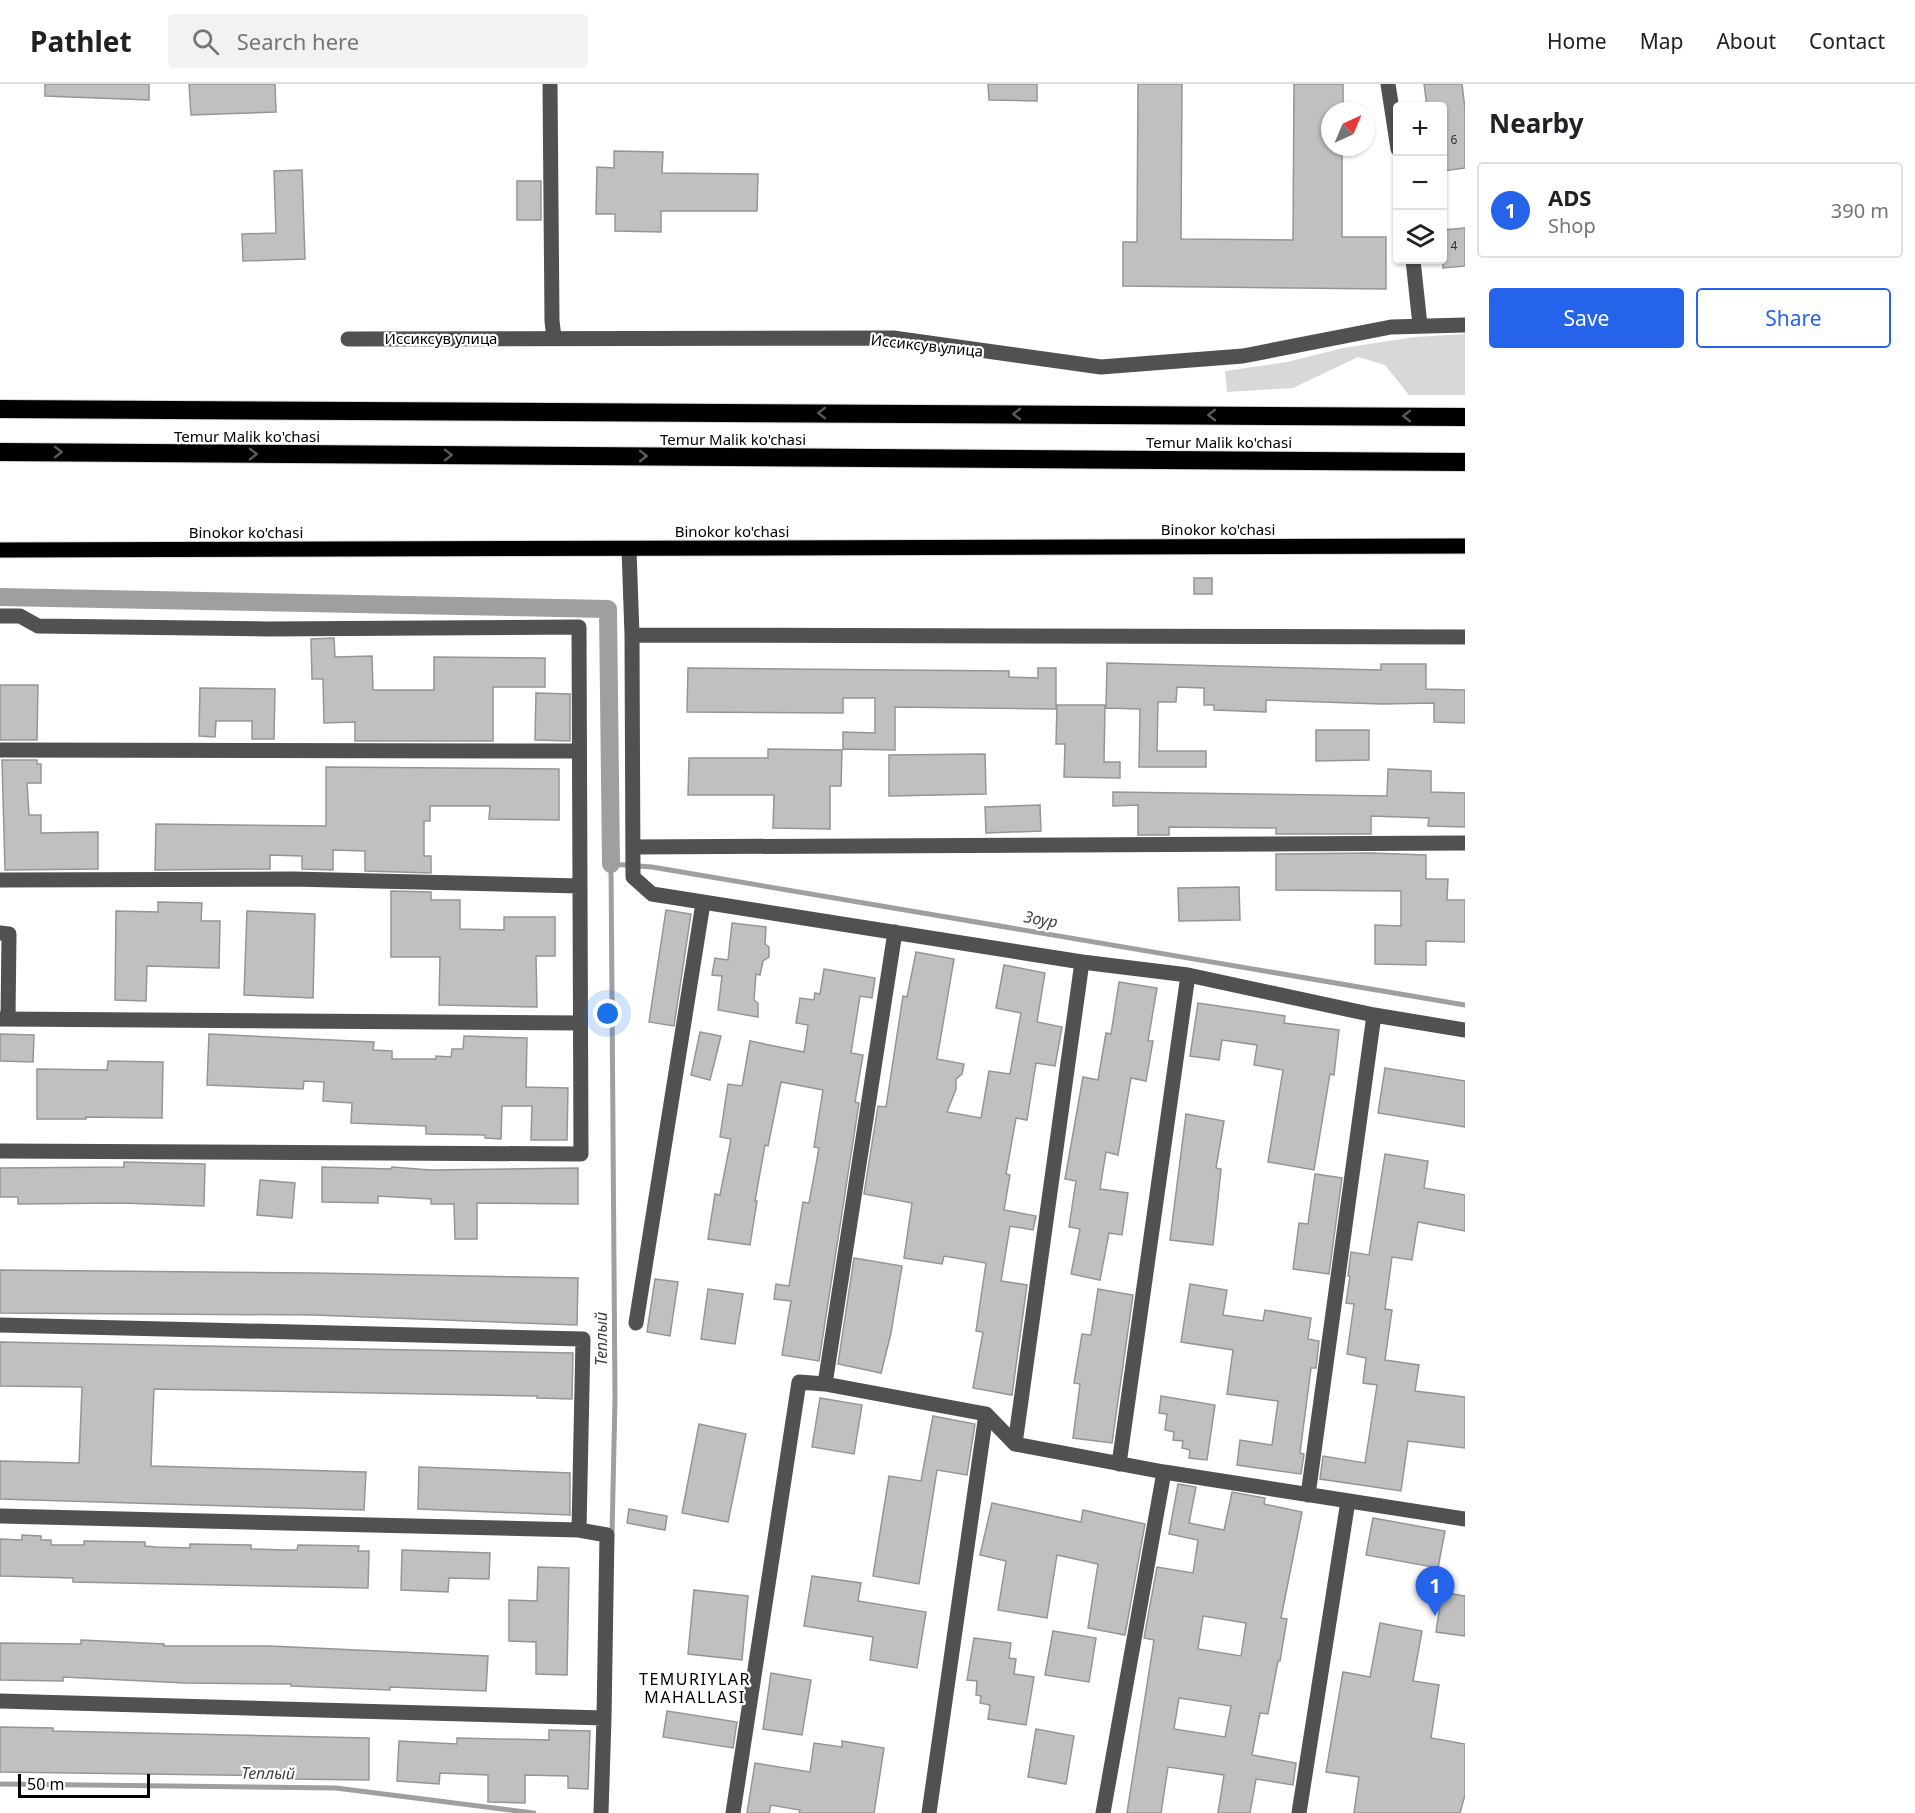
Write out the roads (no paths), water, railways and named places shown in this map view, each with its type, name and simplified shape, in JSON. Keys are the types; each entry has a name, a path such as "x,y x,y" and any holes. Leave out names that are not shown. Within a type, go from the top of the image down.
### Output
{"highway":[{"name":"Temur Malik ko'chasi","path":"0,409 1465,417"},
{"name":"Temur Malik ko'chasi","path":"0,452 1465,462"}],"main road":[{"name":"Binokor ko'chasi","path":"0,550 1465,546"}],"street":[{"path":"550,84 554,338"},
{"path":"1388,84 1393,116"},
{"path":"1413,264 1420,326"},
{"name":"Иссиксув улица","path":"348,339 893,339 1101,367 1243,356 1391,327 1465,325"},
{"path":"629,549 632,634 633,877 652,894 1082,962 1188,975 1374,1015 1465,1030"},
{"path":"0,616 20,616 38,626 267,629 579,627 581,1154 0,1151"},
{"path":"632,634 1465,637"},
{"path":"0,750 579,752"},
{"path":"633,847 1465,843"},
{"path":"0,880 293,879 579,886"},
{"path":"636,1323 703,903"},
{"path":"825,1384 895,932"},
{"path":"0,933 9,934 4,1019 580,1023"},
{"path":"1015,1444 1082,962"},
{"path":"1119,1464 1188,975"},
{"path":"1308,1495 1374,1015"},
{"path":"0,1325 583,1339 579,1530"},
{"path":"733,1813 799,1382 825,1384 986,1414 1015,1444 1164,1472 1465,1519"},
{"path":"929,1813 986,1414"},
{"path":"1103,1813 1164,1472"},
{"path":"1299,1813 1348,1501"},
{"path":"0,1516 579,1530 607,1535 602,1813"},
{"path":"0,1701 604,1718"}],"waterway":[{"path":"0,597 608,609 611,864"},
{"name":"Зоур","path":"612,1535 615,1399 611,864 652,867 1465,1005"},
{"name":"Теплый","path":"0,1784 336,1788 534,1813"}],"place":[{"name":"ADS","path":"1435,1616"}],"district":[{"name":"TEMURIYLAR MAHALLASI","path":"695,1688"}]}
